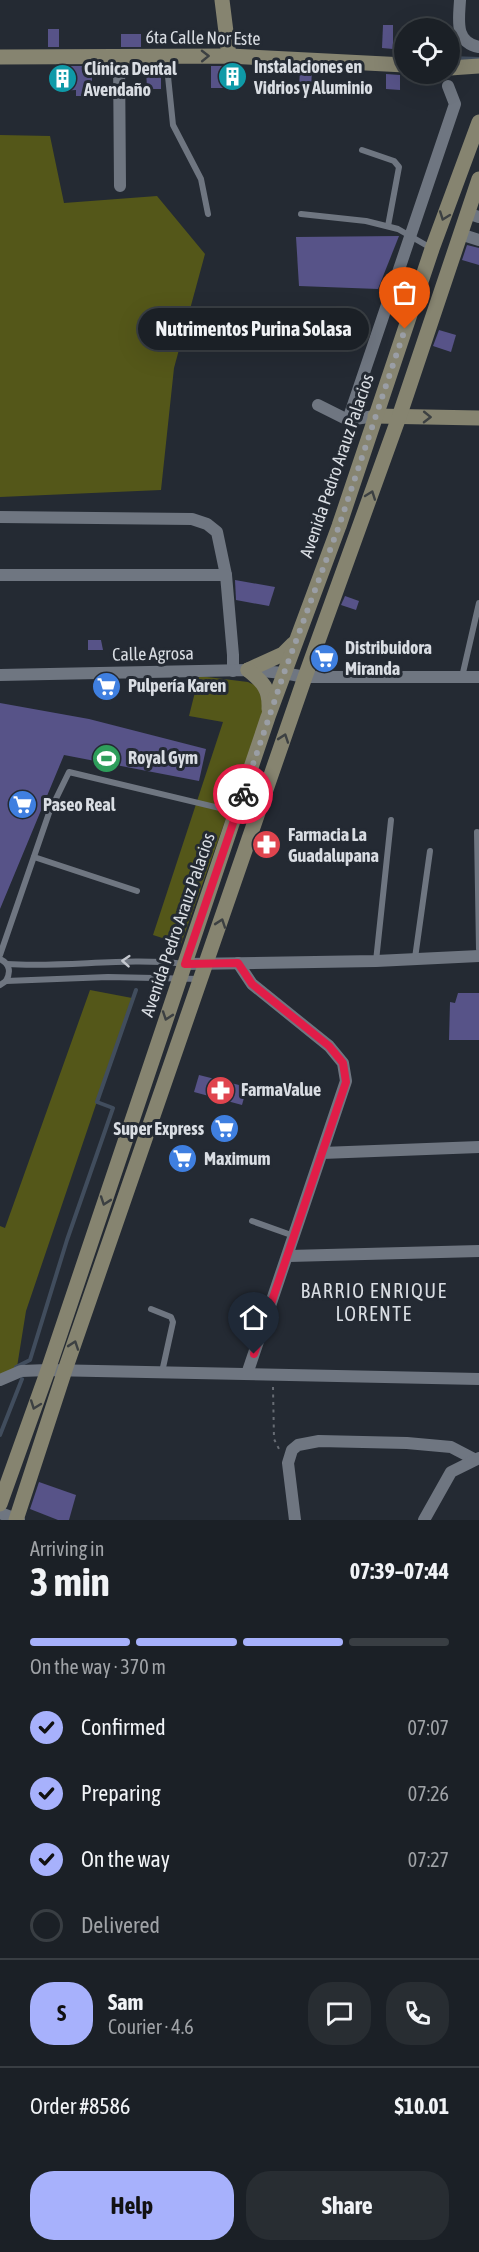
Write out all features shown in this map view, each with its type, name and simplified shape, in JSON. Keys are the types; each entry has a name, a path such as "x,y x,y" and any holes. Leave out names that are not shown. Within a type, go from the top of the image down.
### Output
{"street":[{"path":"222,0 229,56"},
{"path":"460,0 459,31 465,41 479,47"},
{"name":"6ta Calle Nor Este","path":"0,57 229,56 394,64"},
{"path":"119,57 120,186"},
{"path":"460,67 479,66"},
{"path":"460,70 479,76"},
{"path":"348,420 455,104 448,86"},
{"name":"Avenida Pedro Arauz Palacios","path":"0,1504 48,1370 268,717 339,526 432,249 479,122"},
{"path":"0,1512 17,1520 65,1370 305,677 399,417 460,234 473,215 473,195 479,179"},
{"path":"454,187 473,195"},
{"path":"460,234 479,240"},
{"path":"420,286 440,294"},
{"path":"318,405 348,420 375,416 479,418"},
{"path":"0,517 192,519 207,524 217,532 226,575 233,656 240,670 266,686 269,694 268,717"},
{"path":"339,526 358,534"},
{"path":"0,575 226,575"},
{"path":"240,670 284,654 296,642"},
{"name":"Calle Agrosa","path":"0,675 240,670 305,677 479,677"},
{"path":"182,971 207,964 376,961 479,956"},
{"path":"238,963 252,984 329,1046 343,1063 346,1082 289,1256 247,1374"},
{"path":"141,1095 158,1101"},
{"path":"322,1153 479,1147"},
{"path":"95,1229 112,1237"},
{"path":"289,1256 479,1251"},
{"path":"0,1380 21,1371 48,1370 479,1379"},
{"path":"295,1520 288,1463 292,1450 298,1445 319,1441 407,1443 451,1448 477,1458"},
{"path":"424,1520 451,1472 477,1458"}],"lane":[{"path":"166,57 173,125 201,179 208,214"},
{"path":"362,150 394,161 399,167 388,226"},
{"path":"302,214 366,221 388,226 432,249"},
{"path":"462,677 479,603"},
{"path":"3,983 9,976 7,964 0,957 49,813 71,771 257,817"},
{"path":"376,961 391,820"},
{"path":"477,832 479,949"},
{"path":"415,959 430,851"},
{"path":"34,857 137,891"},
{"path":"7,964 36,966 111,960 182,971 201,979"},
{"path":"3,983 182,971"},
{"path":"252,1221 294,1236"},
{"path":"152,1309 171,1317 173,1322 162,1372"}],"path":[{"path":"273,1375 274,1439 288,1463"}],"shaded area":[{"path":"0,135 50,136 64,203 157,196 205,254 174,368 161,490 0,497"},
{"path":"199,676 248,682 259,687 264,712 181,944 153,935 223,722 189,716"},
{"path":"90,990 132,998 26,1311 17,1367 0,1377 0,1226 5,1228"}],"building":[{"path":"383,25 393,25 393,49 382,48"},
{"path":"48,29 59,29 59,47 48,47"},
{"path":"121,34 141,34 141,47 121,47"},
{"path":"59,66 92,66 92,96 76,96 76,90 59,91"},
{"path":"211,66 238,66 238,88 211,88"},
{"path":"146,68 161,68 161,89 147,89"},
{"path":"300,69 312,70 311,89 299,89"},
{"path":"386,74 394,75 394,84 400,84 400,90 386,89"},
{"path":"399,236 378,289 299,286 296,237"},
{"path":"467,245 479,248 479,265 462,260"},
{"path":"439,330 456,335 451,352 433,346"},
{"path":"235,580 275,587 269,606 236,600"},
{"path":"345,596 359,601 356,610 341,605"},
{"path":"88,640 101,640 103,650 88,650"},
{"path":"324,653 332,655 330,663 327,663 327,669 323,669 320,665"},
{"name":"Paseo Real","path":"0,703 89,719 206,749 199,781 64,755 0,909"},
{"path":"458,993 479,993 479,1040 449,1040 450,1002 455,1003"},
{"name":"FarmaValue","path":"199,1075 247,1087 242,1105 194,1092"},
{"path":"39,1482 76,1495 69,1520 58,1520 30,1509"}],"waterway":[{"path":"460,58 479,59"},
{"path":"16,1367 30,1360 67,1240 113,1108 97,1102 136,990"},
{"path":"0,1435 22,1379"}],"way so far":[{"path":"243,794 284,673 339,526 405,329"}],"place":[{"name":"Instalaciones en Vidrios y Aluminio","path":"233,77"},
{"name":"Clínica Dental Avendaño","path":"63,79"},
{"name":"Nutrimentos Purina Solasa","path":"405,329"},
{"name":"Distribuidora Miranda","path":"324,658"},
{"name":"Pulpería Karen","path":"107,686"},
{"name":"Royal Gym","path":"107,758"},
{"name":"Paseo Real","path":"22,805"},
{"name":"Farmacia La Guadalupana","path":"267,845"},
{"name":"FarmaValue","path":"220,1090"},
{"name":"Super Express","path":"225,1129"},
{"name":"Maximum","path":"183,1159"}],"district":[{"name":"BARRIO ENRIQUE LORENTE","path":"374,1302"}],"route":[{"path":"243,794 185,964 238,963 252,984 329,1046 343,1063 346,1082 254,1354"}]}
